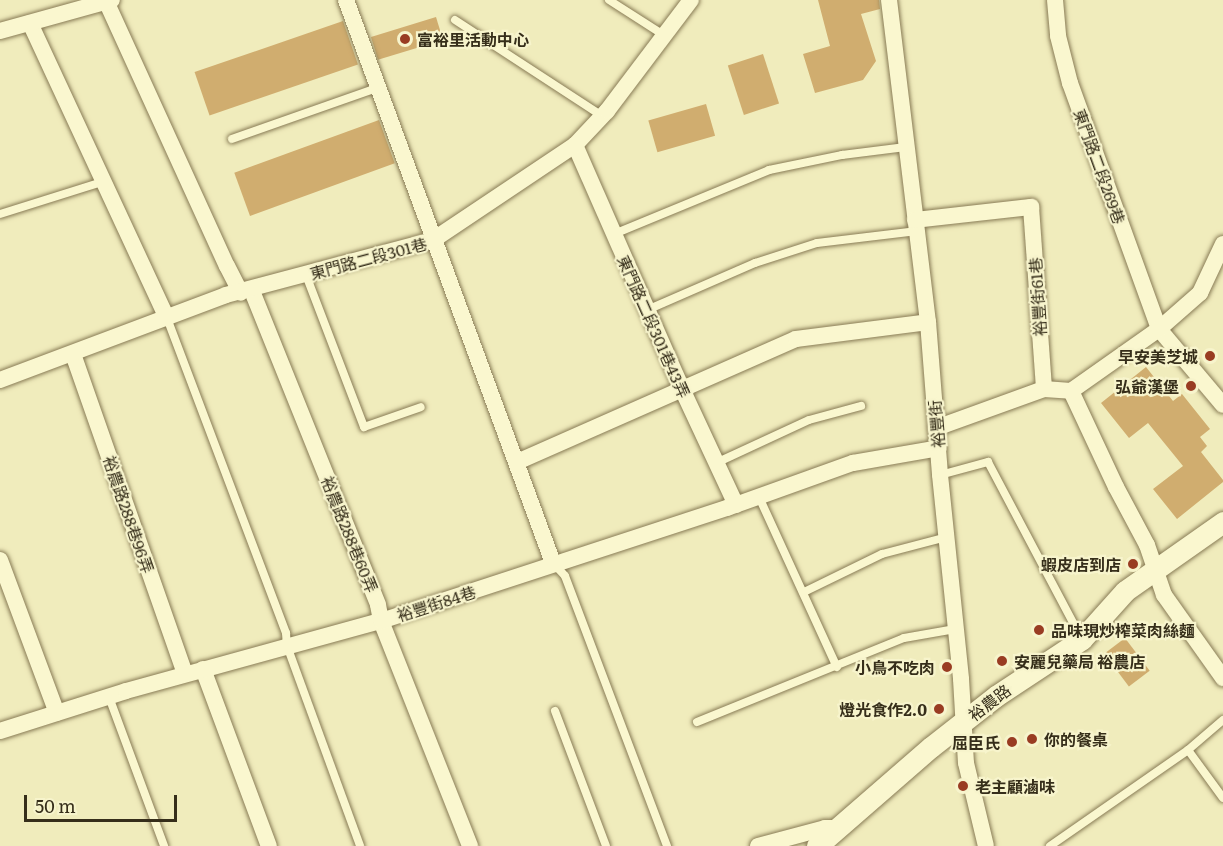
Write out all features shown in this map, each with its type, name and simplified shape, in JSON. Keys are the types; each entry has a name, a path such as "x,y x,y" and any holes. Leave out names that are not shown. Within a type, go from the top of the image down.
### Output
{"street":[{"path":"346,0 433,240 478,352 554,564"},
{"name":"東門路二段301巷","path":"0,380 226,296 433,240 575,145 602,116 691,0"},
{"name":"裕豐街","path":"889,0 928,322 966,763 986,846"},
{"name":"東門路二段269巷","path":"1055,0 1058,36 1070,82 1159,329"},
{"path":"0,31 109,1"},
{"name":"裕農路288巷60弄","path":"109,1 226,266 247,292 378,605 381,621 470,846"},
{"path":"30,23 167,318"},
{"name":"東門路二段301巷43弄","path":"575,145 682,389 736,505"},
{"name":"裕豐街61巷","path":"916,226 1031,207 1044,389"},
{"path":"936,428 1044,389 1071,391 1159,329 1200,293 1223,244"},
{"path":"517,462 796,339 928,322"},
{"path":"1159,329 1223,405"},
{"name":"裕農路288巷96弄","path":"73,354 185,674"},
{"path":"1071,391 1116,487 1147,544 1164,594 1223,678"},
{"name":"裕豐街84巷","path":"0,732 185,674 381,621 736,505 853,463 939,448"},
{"name":"裕農路","path":"817,846 907,766 996,696 1082,639 1125,591 1223,522"},
{"path":"0,560 57,713"},
{"path":"203,669 269,846"},
{"path":"758,846 825,828 837,828"}],"lane":[{"path":"609,0 665,36"},
{"path":"455,20 602,116"},
{"path":"232,139 377,88"},
{"path":"614,234 769,170 842,155 906,147"},
{"path":"0,214 102,182"},
{"path":"647,310 755,263 818,243 916,226"},
{"path":"306,275 364,428 420,407"},
{"path":"167,318 286,633 287,646 360,846"},
{"path":"716,463 809,420 861,406"},
{"path":"940,475 988,462 1082,639"},
{"path":"759,497 837,667"},
{"path":"804,592 882,554 947,537"},
{"path":"554,564 565,576 667,846"},
{"path":"697,722 904,638 955,629"},
{"path":"109,697 164,846"},
{"path":"555,711 606,846"},
{"path":"1050,846 1188,750 1223,720"},
{"path":"1188,750 1223,798"}],"building":[{"path":"818,0 879,0 880,9 861,14 876,61 863,80 815,93 803,54 830,46"},
{"name":"富裕里活動中心","path":"436,17 443,40 378,60 371,37"},
{"path":"343,21 358,64 210,116 195,72"},
{"path":"763,54 779,103 744,115 728,65"},
{"path":"706,104 715,136 657,152 648,121"},
{"path":"379,120 395,163 250,216 234,173"},
{"path":"1146,367 1173,401 1182,394 1210,429 1200,437 1207,446 1201,452 1223,480 1177,519 1153,489 1183,466 1148,423 1129,438 1101,403"},
{"path":"1125,638 1150,671 1129,686 1104,654"}],"place":[{"name":"富裕里活動中心","path":"405,39"},
{"name":"早安美芝城","path":"1210,356"},
{"name":"弘爺漢堡","path":"1191,386"},
{"name":"蝦皮店到店","path":"1133,564"},
{"name":"品味現炒榨菜肉絲麵","path":"1039,630"},
{"name":"安麗兒藥局 裕農店","path":"1002,661"},
{"name":"小鳥不吃肉","path":"947,667"},
{"name":"燈光食作2.0","path":"939,709"},
{"name":"你的餐桌","path":"1032,739"},
{"name":"屈臣氏","path":"1012,742"},
{"name":"老主顧滷味","path":"963,786"}]}
